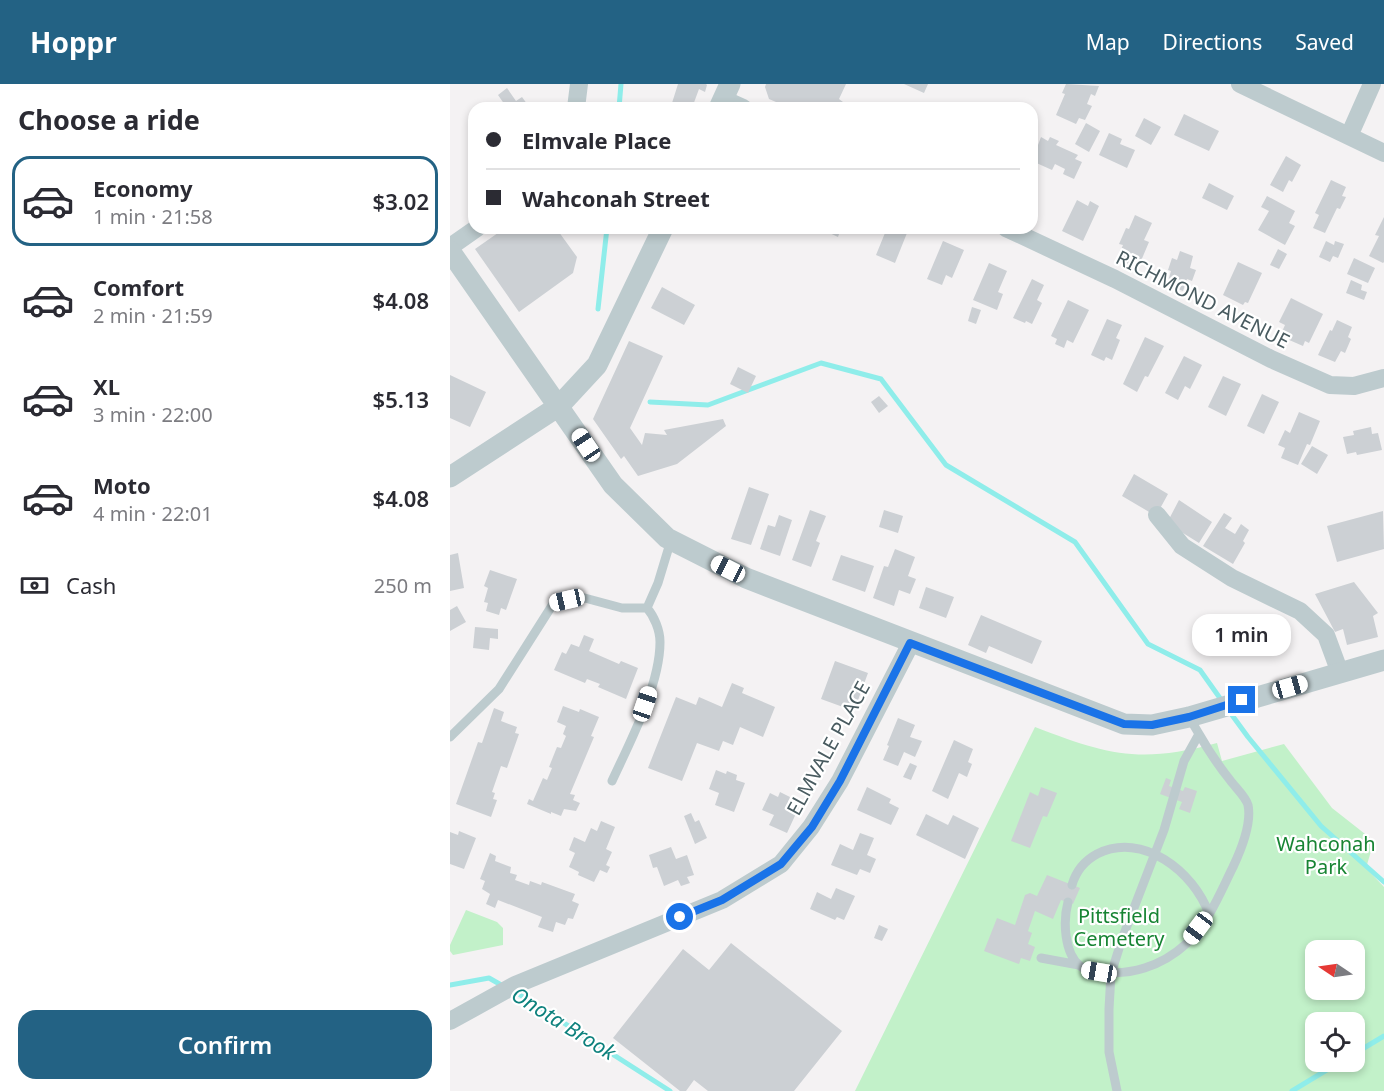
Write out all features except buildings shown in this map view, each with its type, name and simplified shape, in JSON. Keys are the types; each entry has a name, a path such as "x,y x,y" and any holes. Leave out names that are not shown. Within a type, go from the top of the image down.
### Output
{"street":[{"path":"577,102 579,84"},
{"path":"1240,84 1384,153"},
{"path":"1349,136 1372,84"},
{"path":"469,234 450,249 613,485 671,540 746,578 1124,724 1152,725 1196,721 1263,695 1384,660"},
{"path":"450,477 559,406 597,365 660,234"},
{"name":"RICHMOND AVENUE","path":"1019,234 1115,279 1271,359 1330,385 1354,386 1384,378"},
{"path":"1157,515 1182,546 1232,578 1300,611 1326,635 1340,673"},
{"name":"ELMVALE PLACE","path":"450,1021 507,989 722,900 781,864 812,827 840,781 910,643"}],"lane":[{"path":"647,608 658,584 671,540"},
{"path":"450,737 500,689 553,604 581,597 622,608 647,608 654,615 660,639 658,668 632,738 612,781"},
{"path":"1117,1091 1109,1052 1111,974 1164,830 1196,721"},
{"path":"1068,902 1064,932 1071,955 1079,965 1087,970 1111,974 1148,968 1168,957 1187,943 1209,914 1237,859 1247,831 1248,805 1196,721"},
{"path":"1072,885 1075,874 1093,856 1109,849 1139,848 1167,861 1194,886 1204,899 1209,914"},
{"path":"1041,958 1079,965"}],"green space":[{"name":"Pittsfield Cemetery","path":"1035,727 1104,750 1145,755 1217,743 1222,761 1284,744 1332,808 1374,841 1366,868 1384,887 1384,1091 855,1091"},
{"path":"466,910 497,922 503,928 503,945 453,955 450,945"}],"waterway":[{"path":"620,102 621,84"},
{"path":"598,309 606,234"},
{"path":"650,402 708,405 821,363 881,379 946,465 1075,542 1148,644 1200,670 1222,701"},
{"path":"1229,711 1321,826 1384,882"},
{"name":"Onota Brook","path":"450,985 489,978 503,986"},
{"name":"Onota Brook","path":"514,991 670,1091"},
{"name":"Onota Brook","path":"1365,1047 1384,1036"},
{"name":"Onota Brook","path":"1292,1091 1323,1072"}],"route":[{"path":"680,917 722,900 781,864 812,827 840,781 910,643 1124,724 1152,725 1189,717 1242,700"}],"park label":[{"name":"Wahconah Park","path":"1326,854"}]}
